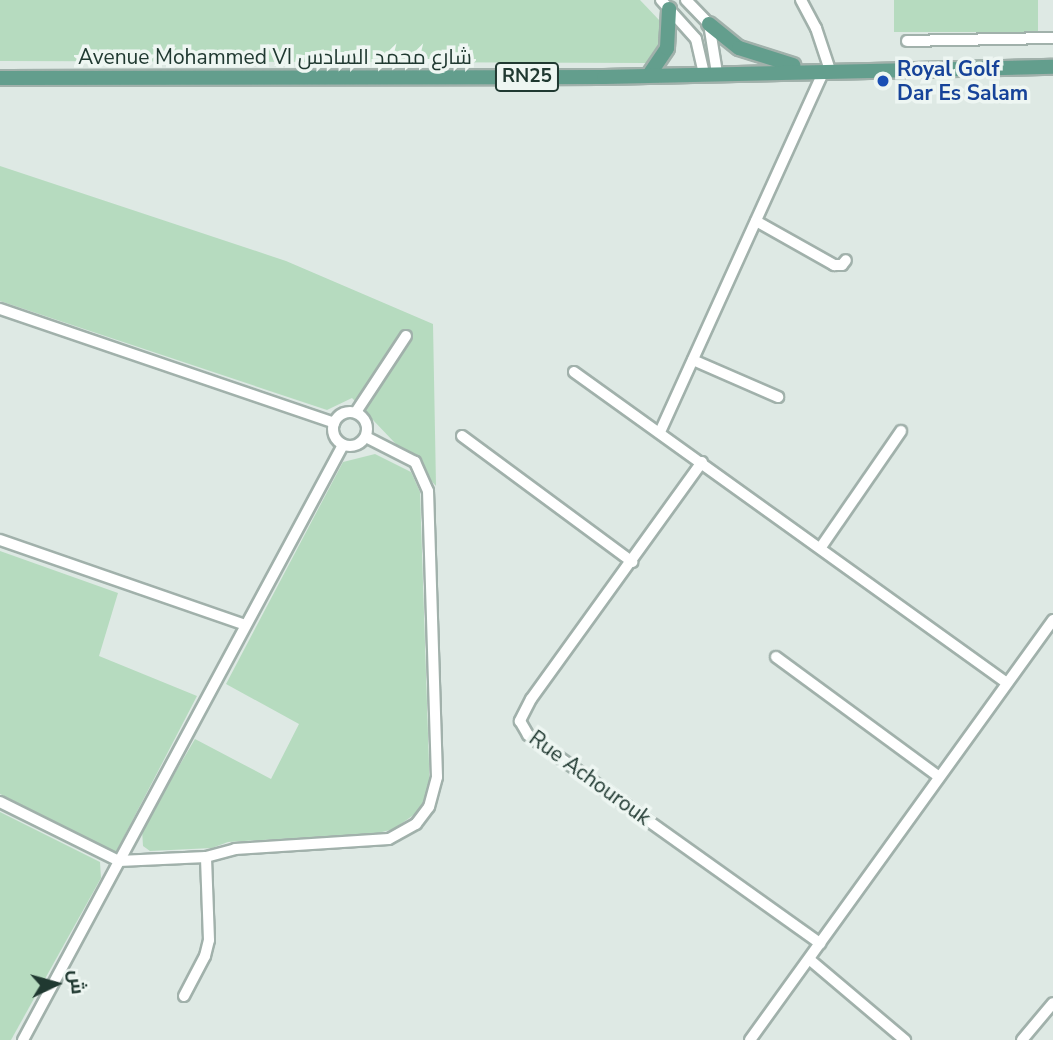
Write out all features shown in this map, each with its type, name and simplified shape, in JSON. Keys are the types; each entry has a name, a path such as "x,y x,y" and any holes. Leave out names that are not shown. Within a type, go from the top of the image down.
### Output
{"main road":[{"path":"649,75 667,48 665,5"},
{"path":"709,24 739,48 752,54 823,70"},
{"name":"Avenue Mohammed VI شارع محمد السادس","path":"0,78 649,75 1053,67"}],"street":[{"path":"686,0 709,24 710,73"},
{"path":"660,432 823,70 816,28 801,0"},
{"path":"665,5 696,40 710,73"},
{"path":"907,41 1053,38"},
{"path":"756,221 834,265 842,265 846,260"},
{"path":"0,309 334,423"},
{"path":"356,412 406,336"},
{"path":"693,360 778,397"},
{"path":"574,372 1007,683"},
{"path":"356,412 367,425 366,437 356,446 343,445 334,435 334,423 345,413 356,412"},
{"path":"821,547 901,431"},
{"path":"462,436 632,562"},
{"path":"0,802 119,861 206,857 235,849 389,839 416,824 433,799 437,760 428,491 415,461 366,437"},
{"path":"23,1040 245,625 315,502 343,445"},
{"name":"Rue Achourouk","path":"702,462 531,699 520,717 522,728 528,735 820,943"},
{"path":"0,540 245,625"},
{"path":"750,1040 1053,620"},
{"path":"776,657 938,776"},
{"path":"184,996 205,956 209,940 206,857"},
{"path":"809,959 905,1040"},
{"path":"1022,1040 1053,1003"}],"green space":[{"path":"0,0 640,0 660,21 664,43 648,63 0,61"},
{"path":"894,0 1038,0 1038,32 894,32"},
{"path":"0,166 286,261 433,324 436,486 352,398 327,410 0,301"},
{"path":"375,454 411,472 420,492 430,794 419,811 394,829 378,833 228,842 212,848 150,851 143,846 142,829 195,739 271,779 299,724 226,684 343,462"},
{"path":"0,551 118,593 99,656 197,696 116,852 0,794"},
{"path":"0,812 100,862 101,878 11,1040 0,1040"}],"place":[{"name":"Royal Golf Dar Es Salam","path":"883,81"}]}
